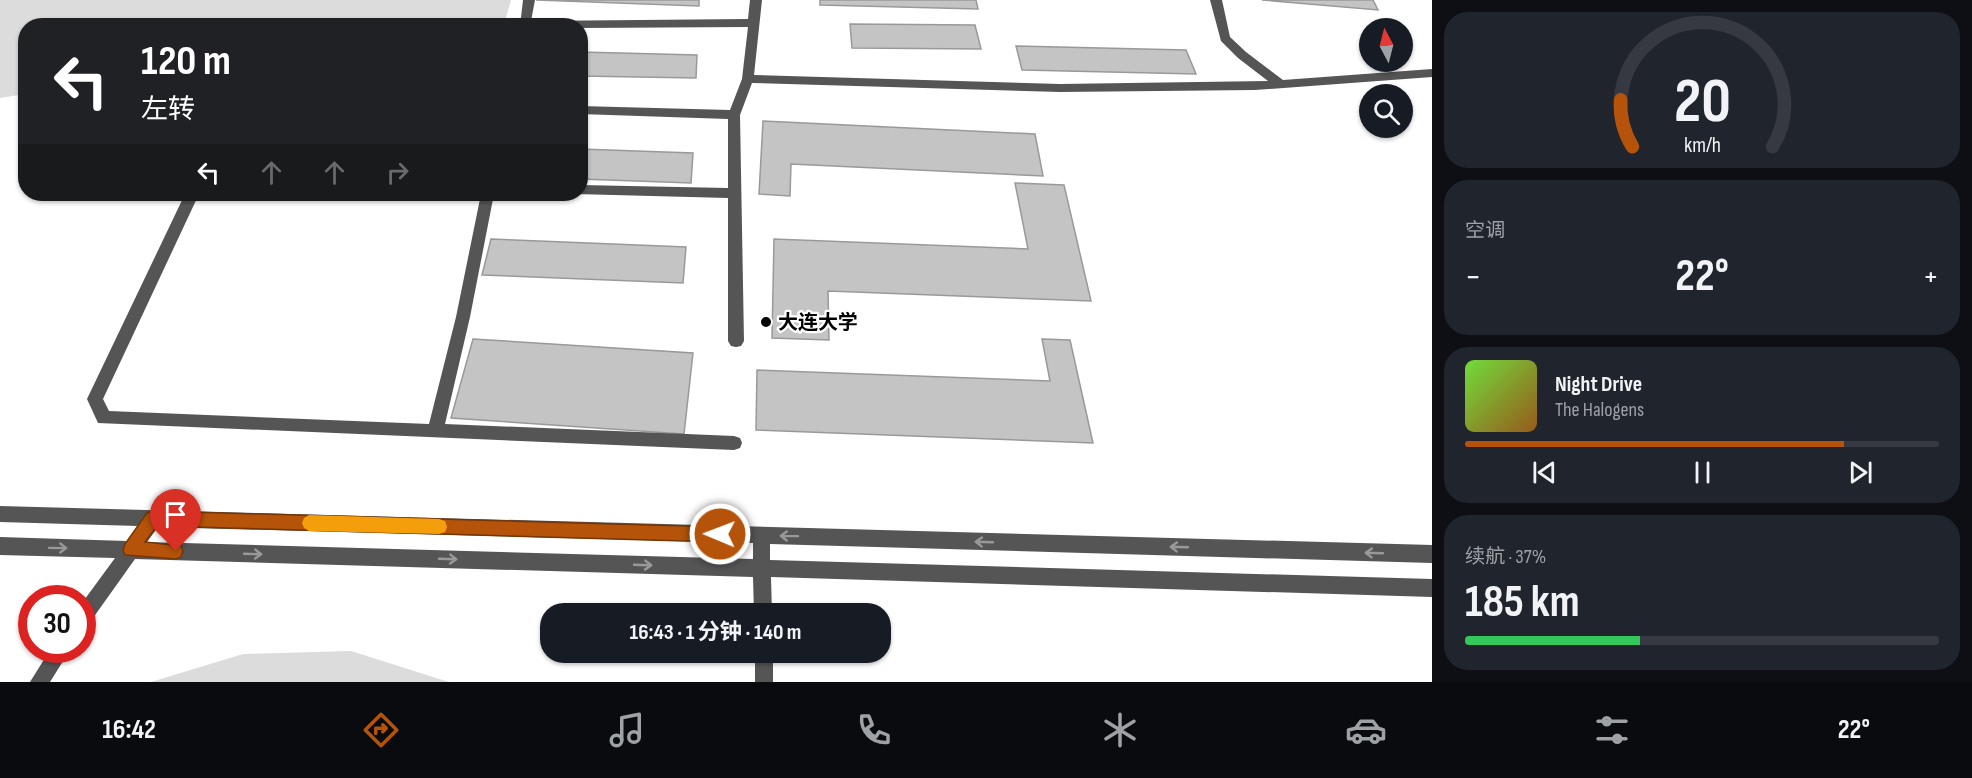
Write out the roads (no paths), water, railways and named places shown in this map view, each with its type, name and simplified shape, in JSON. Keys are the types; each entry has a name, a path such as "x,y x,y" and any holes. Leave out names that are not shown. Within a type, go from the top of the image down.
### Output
{"street":[{"path":"526,18 529,0"},
{"path":"736,341 734,115 748,78 751,23 756,0"},
{"path":"1216,0 1225,38 1242,55 1280,84"},
{"path":"588,24 751,23"},
{"path":"748,78 1060,88 1255,87 1432,73"},
{"path":"588,110 734,115"},
{"path":"588,190 736,193"},
{"path":"189,201 95,399 104,418 734,443"},
{"path":"435,431 464,317 487,201"},
{"path":"0,514 1432,554"},
{"path":"96,599 153,519"},
{"path":"761,536 763,603"},
{"path":"0,546 1432,588"},
{"path":"39,682 52,663"},
{"path":"764,663 764,682"}],"place":[{"name":"大连大学","path":"766,322"}]}
